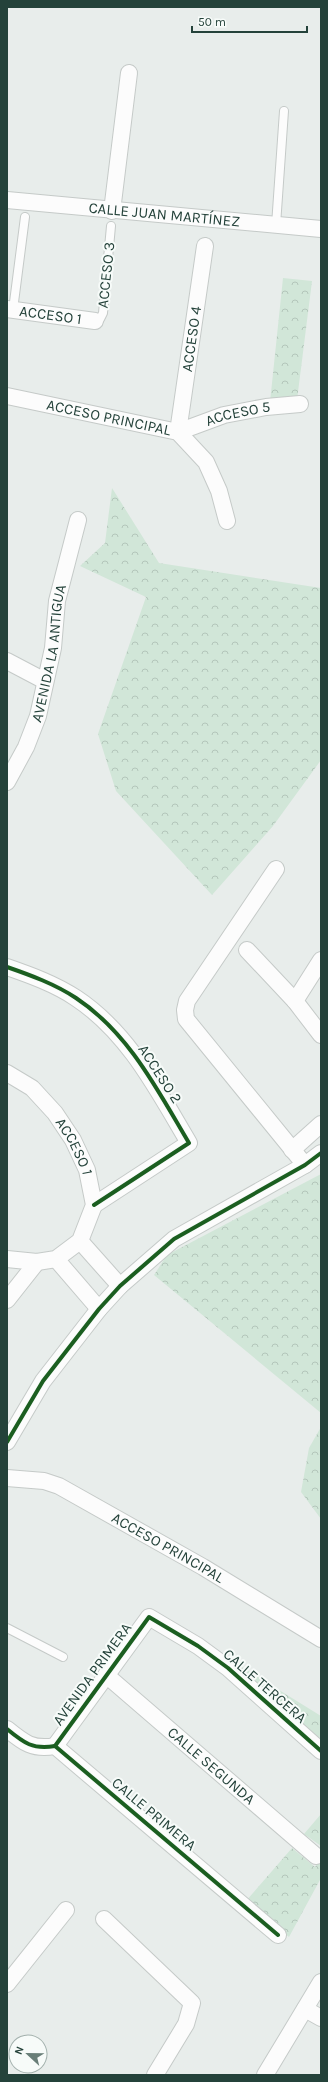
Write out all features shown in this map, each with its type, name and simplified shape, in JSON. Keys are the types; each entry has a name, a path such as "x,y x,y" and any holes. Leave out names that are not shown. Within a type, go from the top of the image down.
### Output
{"street":[{"path":"111,219 129,73"},
{"name":"CALLE JUAN MARTÍNEZ","path":"7,200 111,219 276,225 321,229"},
{"name":"ACCESO 4","path":"178,432 205,246"},
{"name":"ACCESO 1","path":"10,309 95,321"},
{"name":"ACCESO PRINCIPAL","path":"7,396 178,432 206,462 219,491 227,521"},
{"name":"ACCESO 5","path":"178,432 224,416 266,407 300,404"},
{"name":"AVENIDA LA ANTIGUA","path":"7,782 26,746 38,716 53,648 57,601 78,520"},
{"path":"7,662 46,681"},
{"path":"276,869 188,1001 185,1010 186,1019 305,1165"},
{"path":"247,950 295,1001 321,1034"},
{"path":"295,1001 321,960"},
{"name":"ACCESO 2","path":"7,967 33,976 75,998 104,1021 135,1054 189,1143 94,1204"},
{"name":"ACCESO 1","path":"7,1073 32,1088 55,1113 73,1140 87,1170 94,1204"},
{"path":"292,1150 321,1124"},
{"path":"7,1442 43,1381 99,1309 120,1286 174,1239 305,1165 321,1153"},
{"path":"7,1259 37,1262 56,1259 80,1241 94,1204"},
{"path":"80,1241 120,1286"},
{"path":"56,1259 99,1309"},
{"path":"7,1300 37,1262"},
{"name":"ACCESO PRINCIPAL","path":"7,1478 44,1481 60,1486 202,1566 321,1639"},
{"name":"AVENIDA PRIMERA","path":"55,1746 149,1617"},
{"name":"CALLE TERCERA","path":"149,1617 198,1646 228,1668 321,1751"},
{"name":"CALLE SEGUNDA","path":"106,1675 316,1856"},
{"path":"7,1730 31,1745 41,1749 55,1746"},
{"name":"CALLE PRIMERA","path":"55,1746 278,1935"},
{"path":"7,1984 66,1910"},
{"path":"104,1919 192,2003 186,2024 155,2075"},
{"path":"265,2075 321,1982"},
{"path":"305,2009 321,2018"}],"lane":[{"path":"276,225 284,111"},
{"path":"10,309 25,217"},
{"name":"ACCESO 3","path":"95,321 100,319 103,313 111,219"},
{"path":"7,1628 63,1657"}],"green space":[{"path":"283,278 312,281 297,400 270,402"},
{"path":"112,488 159,563 321,588 321,760 273,826 212,895 116,791 98,734 146,597 80,566 105,543"},
{"path":"321,1174 321,1413 154,1275 167,1255"},
{"path":"321,1427 321,1519 301,1492 309,1448"},
{"path":"216,1651 321,1716 321,1743"},
{"path":"321,1814 321,1846 304,1834"},
{"path":"292,1848 315,1867 321,1857 321,1878 289,1937 246,1901"}],"cycle path":[{"path":"7,967 60,988 95,1012 112,1028 154,1083 189,1143 94,1205"},
{"path":"7,1442 43,1381 99,1309 120,1286 174,1239 305,1165 321,1153"},
{"path":"55,1746 149,1617 198,1646 228,1668 321,1751"},
{"path":"7,1729 29,1744 41,1747 55,1746 278,1935"}]}
